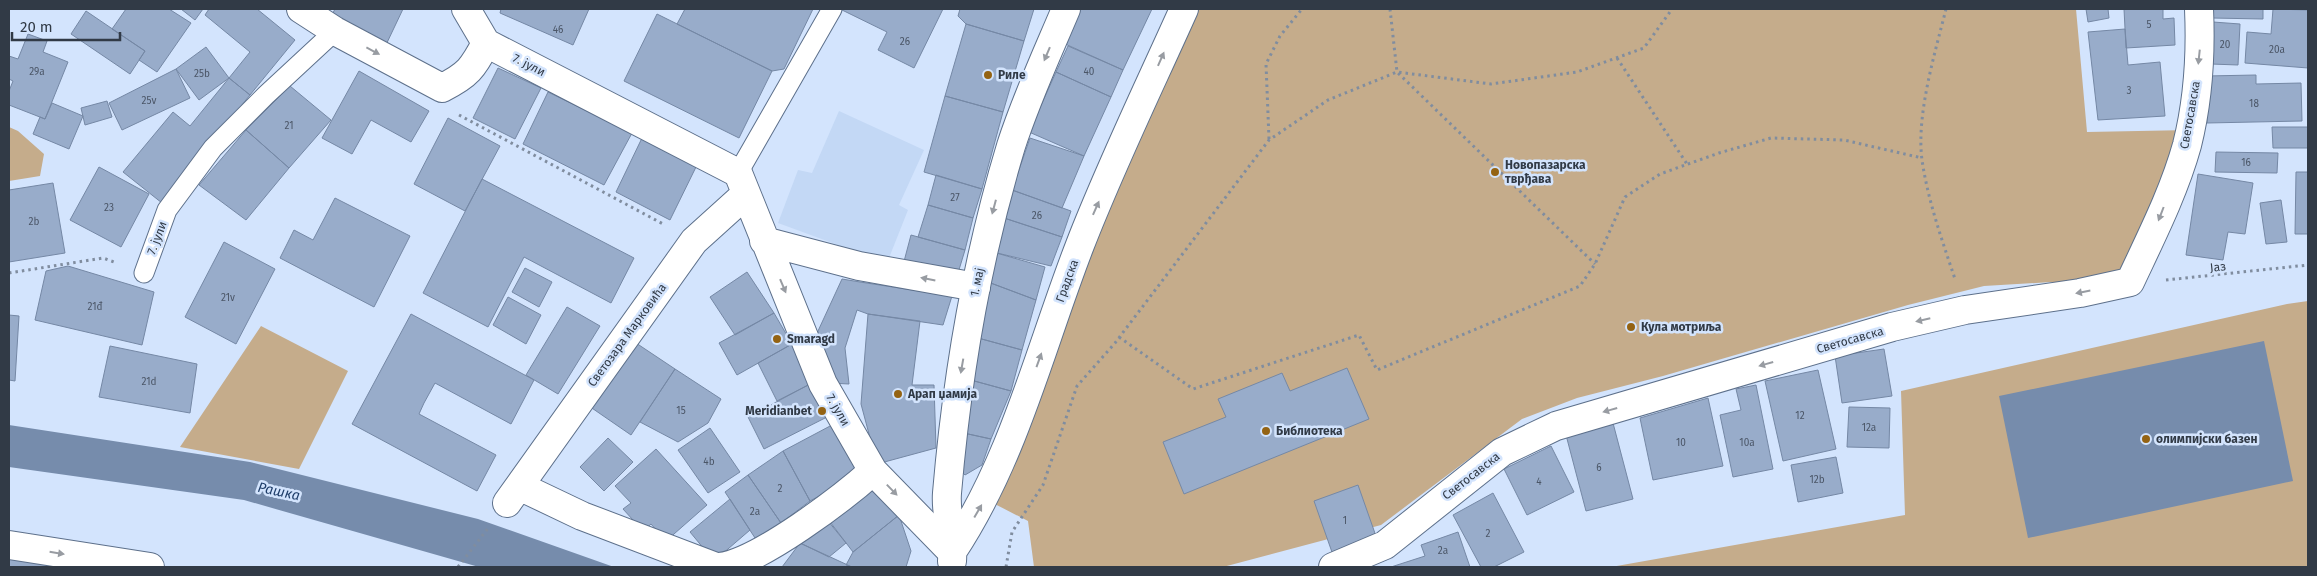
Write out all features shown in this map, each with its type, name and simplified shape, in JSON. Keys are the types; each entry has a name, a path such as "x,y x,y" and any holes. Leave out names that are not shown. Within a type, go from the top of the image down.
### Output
{"street":[{"path":"301,9 336,31 442,88 462,78 474,67 486,43 466,9"},
{"name":"1. мај","path":"952,560 946,496 955,409 976,287 992,214 1012,145 1040,70 1066,9"},
{"name":"Градска","path":"952,560 985,499 1003,457 1080,244 1184,9"},
{"name":"Светосавска","path":"1333,567 1384,545 1502,452 1556,426 1883,330 1965,310 2080,293 2130,282 2157,225 2186,146 2200,41 2200,9"},
{"name":"7. јули","path":"486,43 742,184 823,384 873,471 952,560"},
{"name":"Светозара Марковића","path":"513,495 694,241 742,184"},
{"path":"764,241 859,266 976,287"},
{"path":"720,567 734,566 752,556 822,512 873,471"},
{"path":"513,495 582,516 716,567"},
{"path":"9,545 150,567"}],"lane":[{"path":"742,184 832,9"},
{"name":"7. јули","path":"144,272 167,210 213,148 266,95 336,31"}],"path":[{"path":"1269,140 1266,64 1280,36 1302,9"},
{"path":"1390,9 1397,72 1595,264"},
{"path":"1006,567 1012,532 1044,485 1077,386 1119,337 1269,140 1328,100 1397,72 1492,84 1576,72 1644,48 1672,9"},
{"path":"1946,9 1927,93 1922,130 1922,158 1936,222 1965,310"},
{"path":"1617,58 1687,164"},
{"path":"442,88 451,106 462,117 694,241"},
{"path":"1119,337 1193,389 1359,335 1378,370 1580,286 1595,264 1625,197 1660,174 1771,138 1844,140 1922,158"},
{"path":"9,273 104,258 144,272"},
{"name":"Јаз","path":"2130,282 2201,278 2308,266"},
{"path":"458,567 513,495"}],"shaded area":[{"path":"1184,9 2076,9 2087,132 2190,130 2130,282 2051,282 1984,286 1908,305 1663,376 1577,398 1522,419 1381,525 1223,567 1034,567 1028,521 985,499"},
{"path":"839,111 924,150 899,205 908,210 887,263 778,223 798,170 812,173"},
{"path":"9,127 18,131 44,154 40,176 9,181"},
{"path":"2308,301 2308,567 1611,567 1905,515 1901,391 2287,304"},
{"path":"261,326 348,371 299,469 180,447"}],"water":[{"name":"олимпијски базен","path":"2264,341 2293,481 2028,538 1999,396"},
{"name":"Рашка","path":"9,425 250,462 478,519 614,567 479,567 244,500 9,467"}],"building":[{"path":"126,9 169,9 191,23 157,72 139,60 145,51 112,29"},
{"path":"181,9 203,9 195,20"},
{"path":"209,9 257,9 295,40 250,95 229,78 250,52 205,15"},
{"path":"335,9 403,9 384,49 328,22"},
{"path":"501,9 589,9 573,45 500,13"},
{"path":"685,9 813,9 784,69 772,71 677,24"},
{"path":"840,9 943,9 914,68 878,50 887,32"},
{"path":"960,9 1034,9 1024,41 966,24 958,16"},
{"path":"1077,9 1152,9 1123,70 1063,43"},
{"path":"2086,9 2108,9 2109,18 2088,22"},
{"path":"2124,9 2163,9 2163,19 2174,18 2175,45 2126,48"},
{"path":"2212,9 2263,9 2263,19 2212,18"},
{"path":"2273,9 2308,10 2308,68 2245,63 2247,32 2271,34"},
{"path":"86,11 145,51 130,74 71,34"},
{"path":"657,14 772,71 739,138 624,81"},
{"path":"2213,22 2240,24 2238,65 2211,64"},
{"path":"966,24 1024,41 1003,112 945,96"},
{"path":"2125,29 2128,65 2160,62 2165,116 2098,120 2088,32"},
{"path":"28,34 47,41 43,52 68,62 45,119 9,105 9,91 13,81 9,79 9,56 18,59"},
{"path":"1068,46 1123,70 1111,97 1056,72"},
{"path":"206,47 229,78 199,100 176,69"},
{"path":"498,68 541,88 515,139 473,118"},
{"path":"176,69 190,98 122,130 109,103"},
{"path":"359,71 429,111 411,142 371,120 352,154 322,138"},
{"path":"1056,72 1111,97 1084,156 1029,132"},
{"path":"2256,75 2256,84 2301,83 2302,121 2207,123 2206,76"},
{"path":"229,78 250,95 162,203 123,172 173,112 190,126"},
{"path":"290,86 331,120 289,168 246,130"},
{"path":"548,92 632,133 604,185 523,144"},
{"path":"945,96 1003,112 982,189 924,172"},
{"path":"107,101 112,117 85,125 81,108"},
{"path":"52,103 83,116 69,149 33,134 40,117 45,119"},
{"path":"448,118 500,146 465,211 414,184"},
{"path":"2272,127 2308,127 2308,148 2273,148"},
{"path":"246,130 289,168 246,220 199,185"},
{"path":"642,138 697,165 670,220 616,192"},
{"path":"1030,138 1084,156 1062,208 1012,190"},
{"path":"2216,152 2278,153 2277,173 2215,172"},
{"path":"99,167 149,194 121,247 70,220"},
{"path":"2296,172 2308,172 2308,234 2295,234"},
{"path":"2198,174 2253,183 2245,234 2228,232 2223,260 2186,255"},
{"path":"936,175 982,189 973,218 928,205"},
{"path":"482,179 634,258 611,303 524,257 488,327 423,293"},
{"path":"53,183 65,253 9,262 9,190"},
{"path":"1012,190 1071,211 1062,237 1004,218"},
{"path":"335,198 410,236 374,307 280,258 294,230 313,240"},
{"path":"2281,200 2287,242 2266,244 2260,203"},
{"path":"928,205 973,218 965,250 918,237"},
{"path":"1004,218 1062,237 1051,266 993,252"},
{"path":"911,235 965,250 955,283 902,269"},
{"path":"224,242 275,269 236,344 185,317"},
{"path":"993,252 1045,267 1036,300 980,279"},
{"path":"68,266 154,292 142,345 35,320 46,271"},
{"path":"525,268 552,282 539,307 512,292"},
{"path":"747,272 774,313 735,335 710,297"},
{"path":"842,279 952,296 943,325 868,314 857,310 845,348 849,384 830,383 816,345 818,331"},
{"path":"980,279 1036,300 1022,350 978,338"},
{"path":"508,297 541,315 526,344 493,325"},
{"path":"567,307 600,326 558,394 526,375"},
{"path":"774,313 792,344 737,375 719,343"},
{"path":"411,314 534,380 511,424 435,383 424,403 419,414 496,455 477,491 352,424"},
{"name":"Арап џамија","path":"868,314 920,321 912,385 934,385 936,448 877,464 861,404"},
{"path":"9,315 19,316 15,381 9,380"},
{"path":"978,338 1022,350 1011,391 967,379"},
{"path":"630,339 675,369 631,435 586,404"},
{"path":"792,344 812,383 777,401 758,363"},
{"path":"110,346 197,364 190,413 99,397"},
{"path":"1884,349 1892,396 1842,403 1835,356"},
{"name":"Библиотека","path":"1347,368 1369,419 1184,494 1163,442 1226,417 1218,399 1282,373 1290,391"},
{"path":"675,369 721,399 708,423 678,442 640,422"},
{"path":"1818,370 1836,449 1783,461 1765,381"},
{"path":"967,379 1011,391 991,439 959,432"},
{"path":"812,383 829,416 764,449 748,417"},
{"path":"1756,385 1773,469 1733,477 1720,415 1741,410 1736,389"},
{"path":"1708,398 1723,466 1653,480 1640,418"},
{"path":"1849,407 1890,408 1889,448 1847,447"},
{"path":"1613,423 1633,499 1586,511 1566,435"},
{"path":"832,425 859,474 810,501 783,451"},
{"path":"710,428 740,472 708,493 678,450"},
{"path":"959,432 991,439 982,465 965,475 954,464"},
{"path":"608,438 633,462 604,491 580,467"},
{"path":"1551,446 1574,492 1527,515 1504,469"},
{"path":"656,449 707,505 666,541 651,524 643,531 623,509 631,503 615,486"},
{"path":"783,451 810,501 781,523 748,475"},
{"path":"1836,457 1843,493 1798,502 1791,465"},
{"path":"748,475 781,523 757,541 725,492"},
{"path":"864,484 899,515 853,552 824,514"},
{"path":"1358,485 1377,539 1333,555 1314,501"},
{"path":"1493,493 1524,552 1494,567 1481,567 1453,515"},
{"path":"730,499 750,530 714,561 690,532"},
{"path":"899,515 911,551 906,567 852,567 846,565 853,552"},
{"path":"828,521 846,543 829,557 800,543"},
{"path":"1458,532 1470,567 1391,567 1425,556 1421,545"},
{"path":"800,543 852,567 782,567"},
{"path":"9,556 52,564 51,567 9,567"}],"place":[{"name":"Риле","path":"988,75"},
{"name":"Новопазарска тврђава","path":"1495,172"},
{"name":"Кула мотриља","path":"1631,327"},
{"name":"Smaragd","path":"777,339"},
{"name":"Арап џамија","path":"898,394"},
{"name":"Meridianbet","path":"822,411"},
{"name":"Библиотека","path":"1266,431"},
{"name":"олимпијски базен","path":"2146,439"}]}
